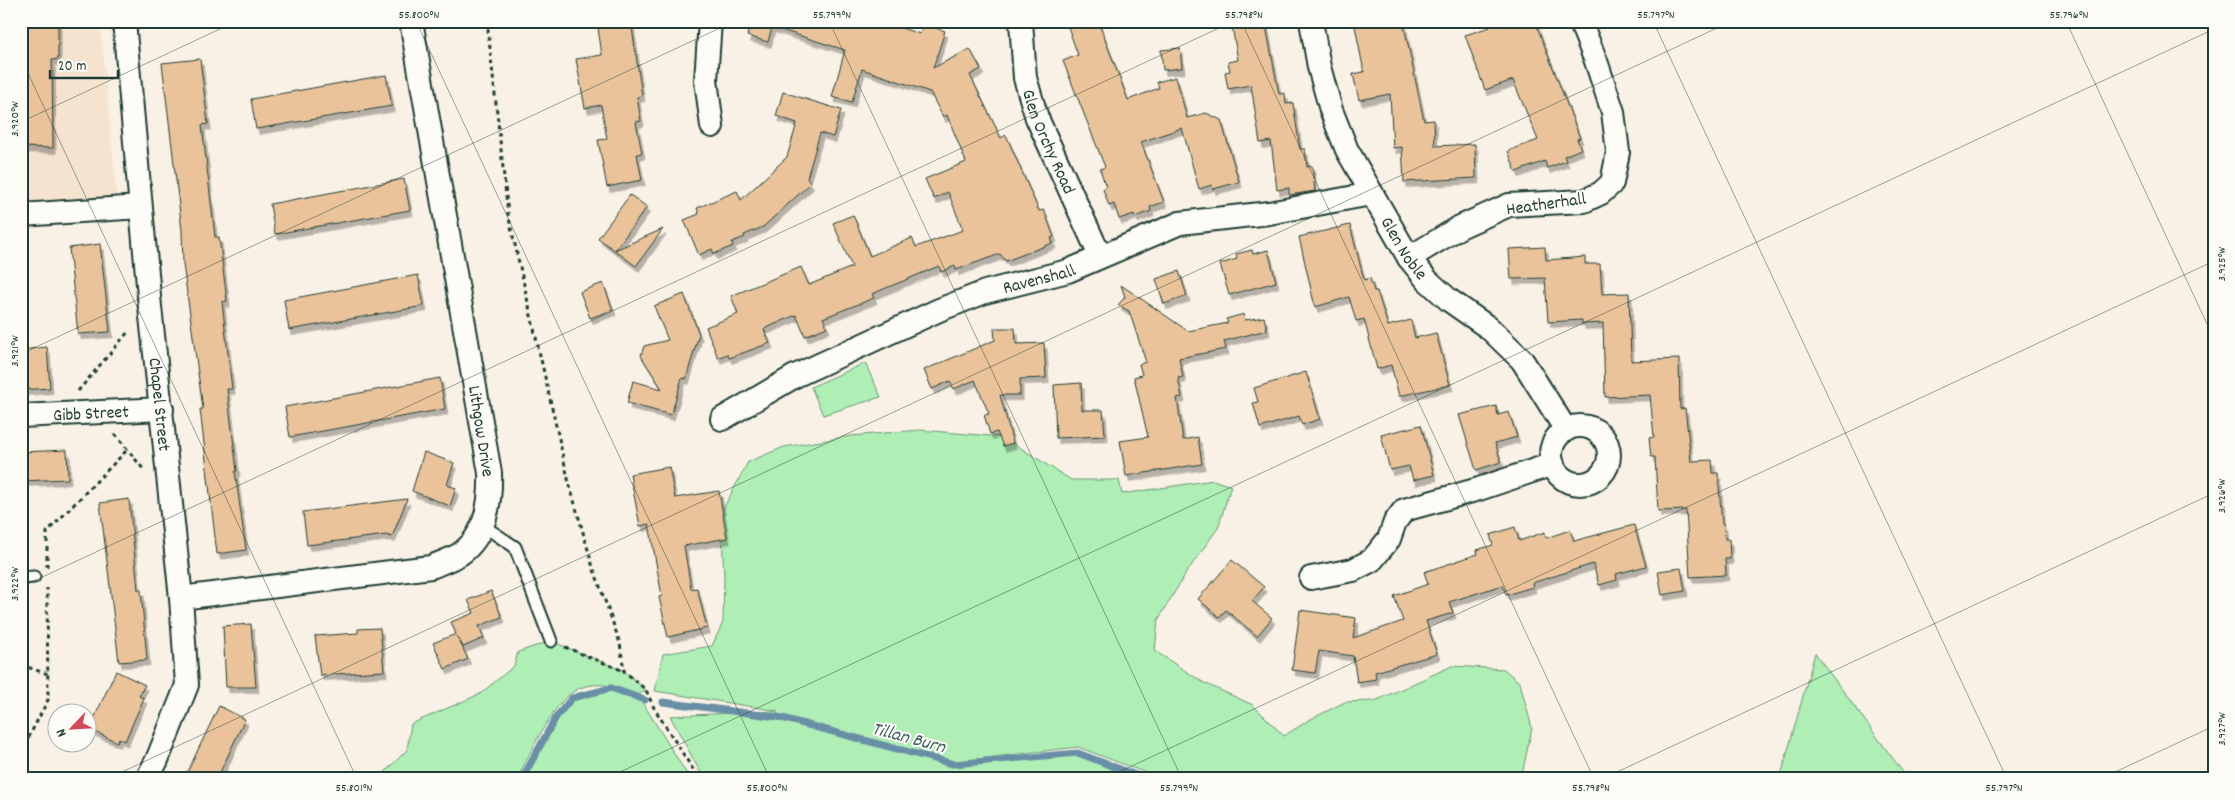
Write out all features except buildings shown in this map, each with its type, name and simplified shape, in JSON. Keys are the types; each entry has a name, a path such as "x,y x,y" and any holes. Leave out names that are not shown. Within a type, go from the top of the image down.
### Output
{"street":[{"name":"Chapel Street","path":"124,21 140,208 181,598 187,685 157,760 147,779"},
{"name":"Lithgow Drive","path":"181,598 431,566 461,554 482,525 491,497 490,473 411,21"},
{"path":"710,21 706,80 712,126"},
{"name":"Glen Orchy Road","path":"1021,21 1025,78 1037,118 1100,256"},
{"name":"Glen Noble","path":"1311,21 1319,67 1331,110 1347,150 1409,258 1427,280 1449,300 1489,328 1522,360 1566,430"},
{"name":"Heatherhall","path":"1409,258 1460,227 1509,205 1584,201 1602,193 1612,183 1618,152 1613,112 1580,21"},
{"name":"Ravenshall","path":"722,420 794,376 939,310 986,292 1068,271 1180,223 1269,213 1372,194"},
{"path":"21,215 140,208"},
{"name":"Gibb Street","path":"21,416 162,409"},
{"path":"1584,427 1601,435 1609,452 1605,470 1591,482 1582,484 1564,479 1553,464 1554,445 1566,430 1584,427"},
{"path":"1312,578 1353,570 1372,560 1389,539 1395,522 1404,510 1479,489 1553,464"}],"lane":[{"path":"482,525 515,547 551,641"},
{"path":"21,578 34,577"}],"path":[{"path":"486,21 508,214 569,482 592,564 620,643 624,672"},
{"path":"58,414 150,307"},
{"path":"97,413 169,497"},
{"path":"47,576 47,532 127,450"},
{"path":"21,752 48,700 47,585"},
{"path":"551,641 624,672 646,690 654,708 699,779"},
{"path":"21,665 48,674"}],"shaded area":[{"path":"21,21 100,21 117,196 21,202"}],"green space":[{"path":"865,363 881,397 823,415 811,387"},
{"path":"920,430 1003,437 1071,480 1119,480 1122,494 1213,480 1231,486 1218,528 1186,573 1158,620 1155,651 1204,683 1253,705 1284,736 1309,720 1345,702 1375,701 1452,666 1504,669 1520,683 1532,728 1521,779 1162,779 1078,747 969,760 1078,753 1107,765 1155,779 704,779 670,716 778,711 655,691 663,654 712,646 723,622 724,578 721,513 748,462 784,447 851,436"},
{"path":"551,641 624,671 646,690 638,695 604,685 590,685 572,692 562,701 544,727 517,779 378,779 407,750 411,724 480,694 514,666 518,652"},
{"path":"1815,653 1908,779 1780,779"},
{"path":"613,689 641,700 690,779 522,779 556,718 574,697"}],"waterway":[{"name":"Tillan Burn","path":"522,779 556,717 572,698 611,688 645,700"},
{"name":"Tillan Burn","path":"663,702 778,717 953,764 1078,753 1146,779"}]}
